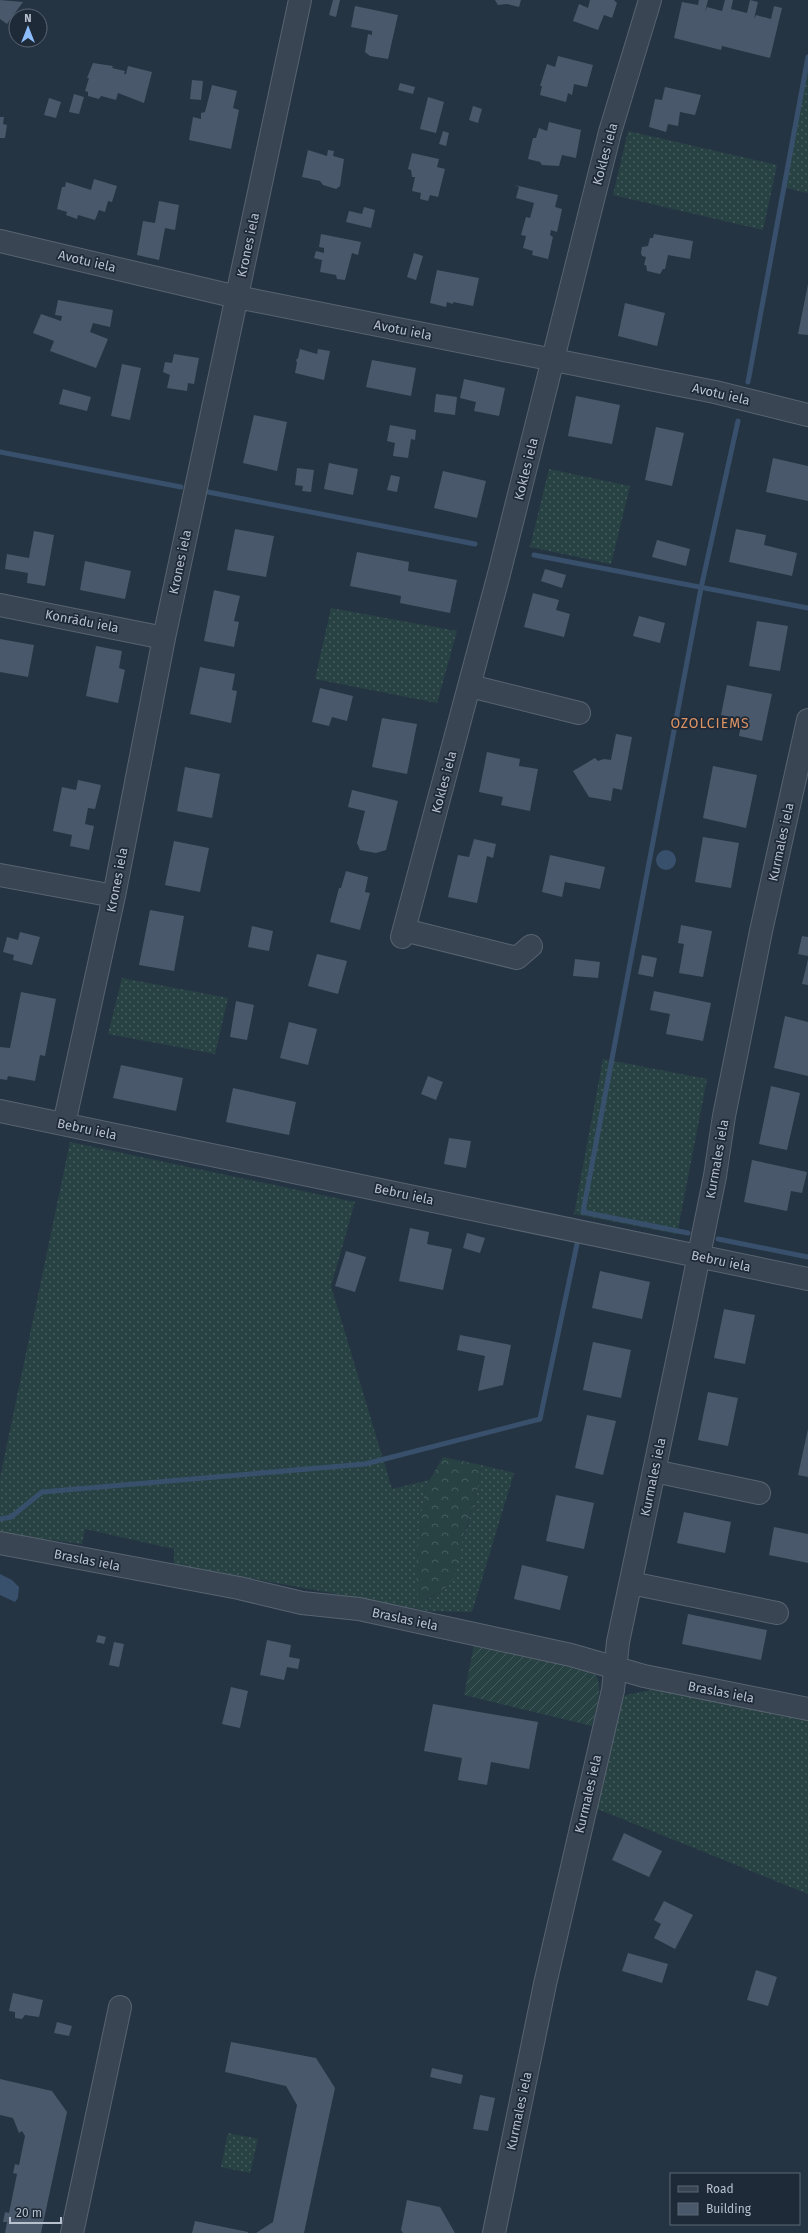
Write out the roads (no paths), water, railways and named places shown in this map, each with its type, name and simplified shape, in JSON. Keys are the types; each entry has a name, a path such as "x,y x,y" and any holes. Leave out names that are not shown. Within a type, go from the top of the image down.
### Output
{"street":[{"name":"Krones iela","path":"64,1124 114,896 164,638 300,0"},
{"name":"Kokles iela","path":"531,946 517,958 403,933 470,686 554,360 610,132 650,0"},
{"name":"Avotu iela","path":"0,240 237,297 715,392 808,415"},
{"name":"Konrādu iela","path":"0,605 164,638"},
{"path":"470,686 579,713"},
{"name":"Kurmales iela","path":"494,2233 545,1984 612,1690 618,1642 699,1257 724,1116 761,931 808,720"},
{"path":"0,875 114,896"},
{"name":"Bebru iela","path":"0,1111 808,1279"},
{"path":"654,1471 759,1493"},
{"name":"Braslas iela","path":"0,1543 239,1588 302,1603 359,1609 572,1655 644,1676 808,1709"},
{"path":"631,1583 777,1613"},
{"path":"72,2233 120,2007"}],"water":[{"path":"666,850 673,853 676,860 673,867 666,870 659,867 656,860 659,853"},
{"path":"0,1574 12,1580 19,1587 18,1598 15,1602 0,1595"}],"waterway":[{"path":"748,382 808,57"},
{"path":"688,1233 583,1212 701,588 738,421"},
{"path":"0,452 181,487"},
{"path":"208,492 475,544"},
{"path":"534,555 808,608"},
{"path":"718,1239 808,1257"},
{"path":"0,1519 11,1517 42,1492 365,1464 540,1419 577,1244"}],"district":[{"name":"OZOLCIEMS","path":"710,723"}]}
